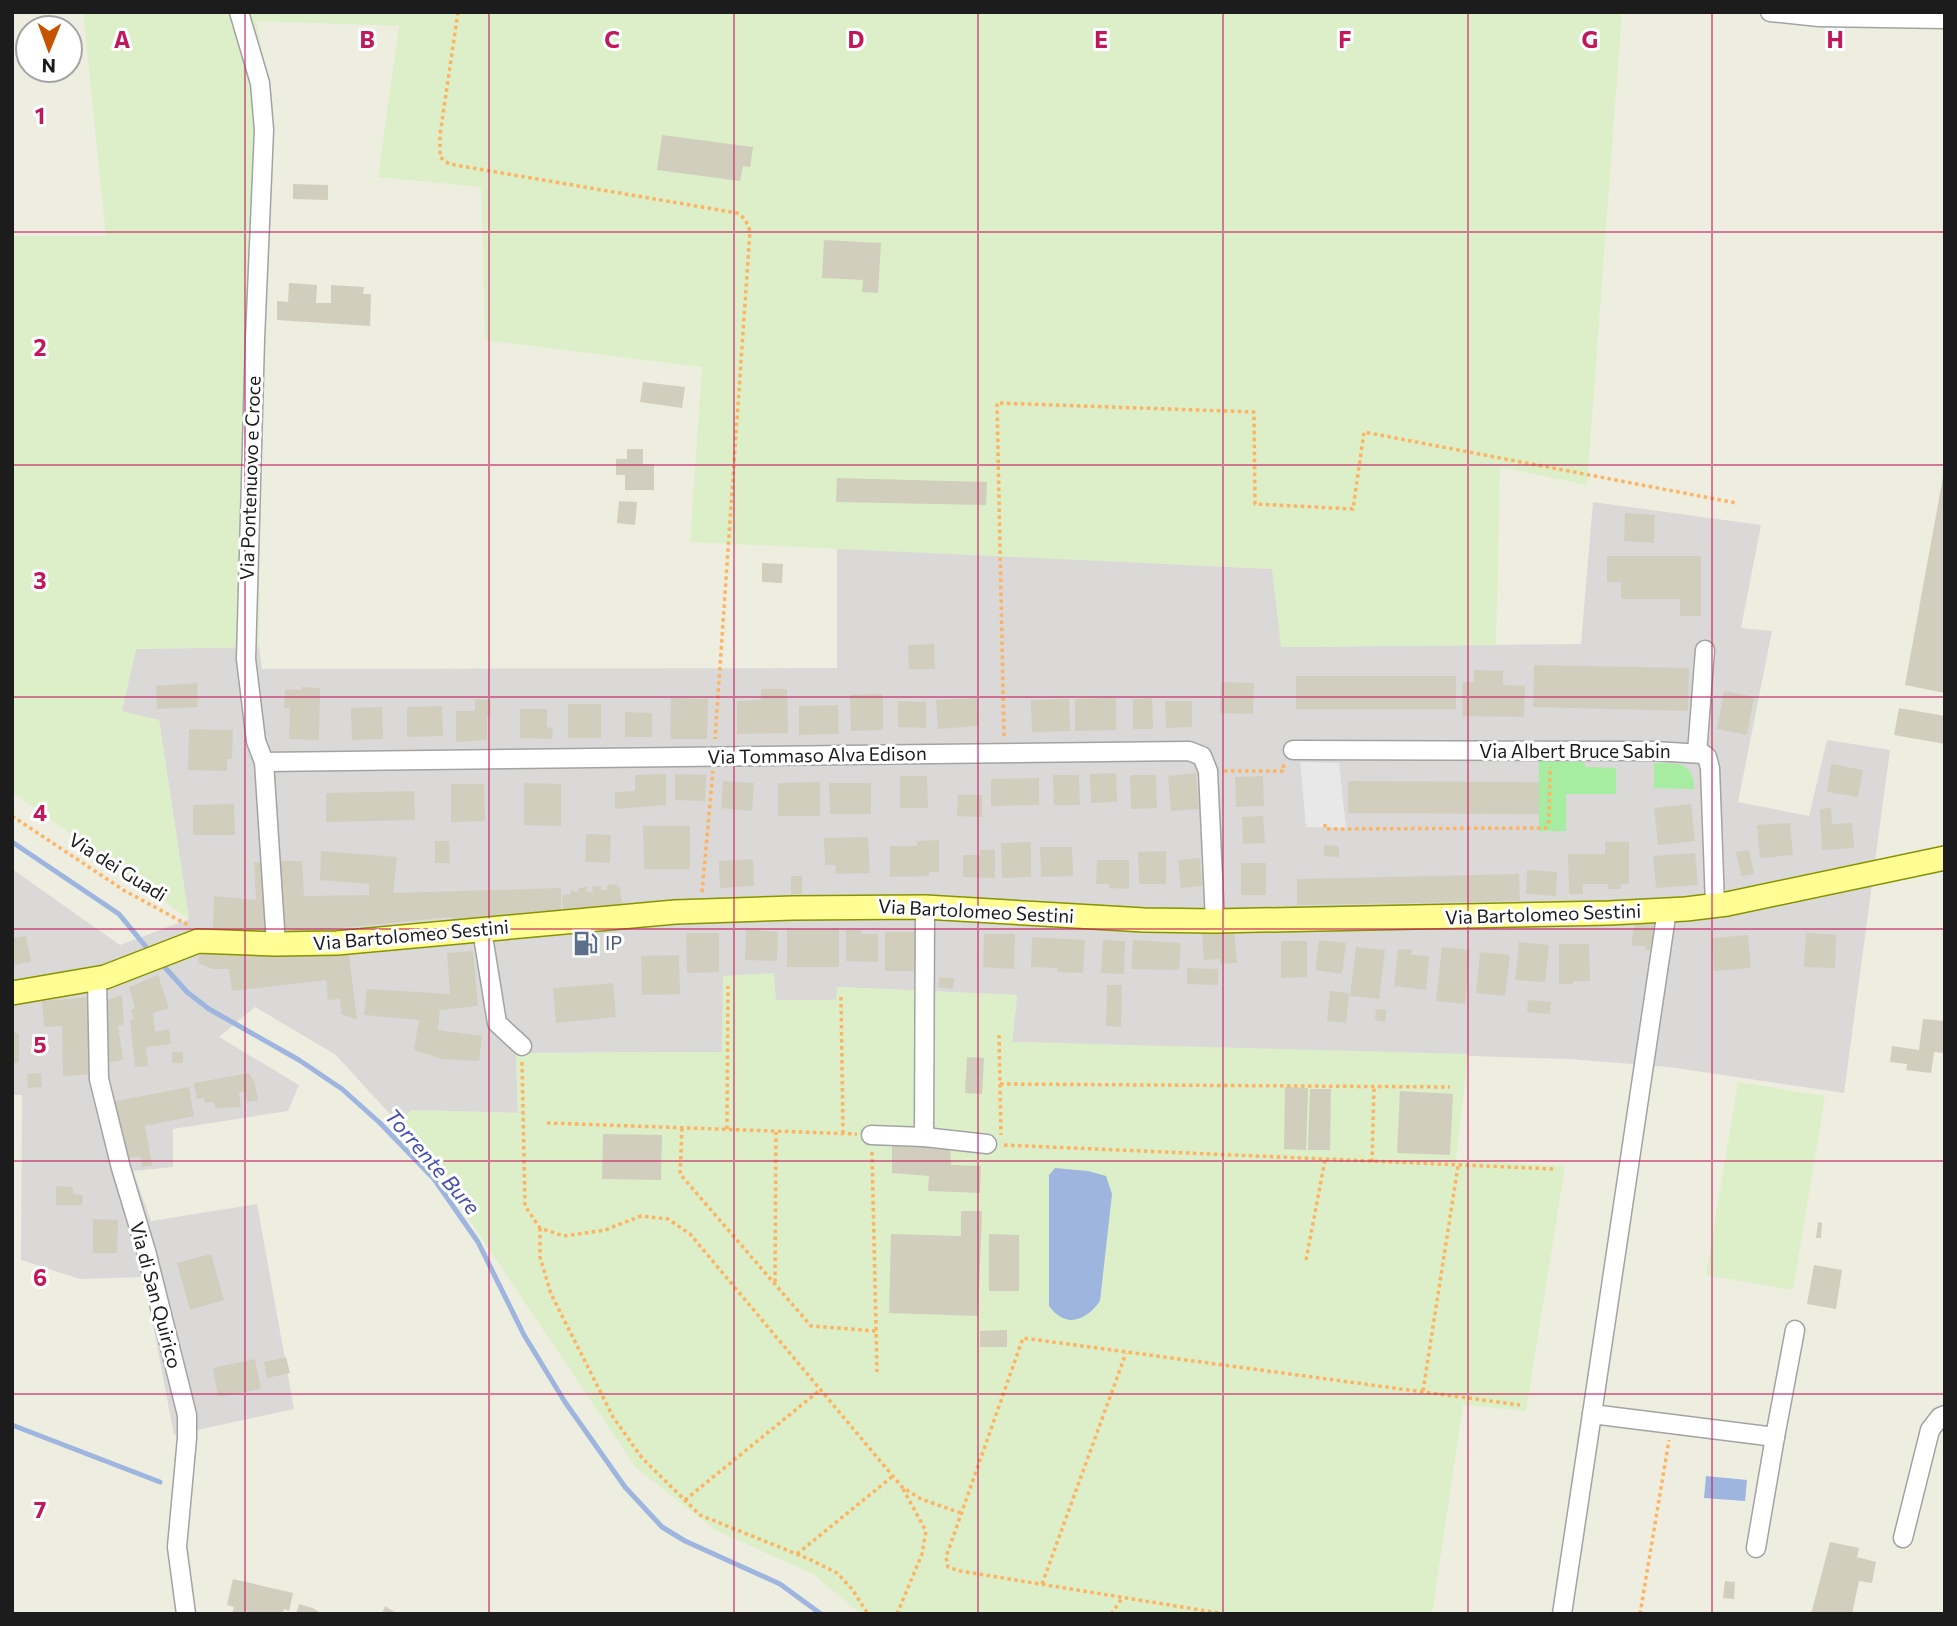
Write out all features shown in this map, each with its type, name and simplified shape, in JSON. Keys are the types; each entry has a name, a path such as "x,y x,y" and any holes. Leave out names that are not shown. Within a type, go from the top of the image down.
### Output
{"main road":[{"name":"Via Bartolomeo Sestini","path":"12,993 97,979 200,942 276,944 386,940 700,911 925,907 1144,920 1305,921 1667,910 1758,898 1945,858"}],"street":[{"name":"Via Pontenuovo e Croce","path":"239,12 260,83 264,130 246,659 256,741 264,762 276,944"},
{"path":"1770,12 1819,18 1945,19"},
{"path":"1697,753 1705,650"},
{"name":"Via Tommaso Alva Edison","path":"264,762 1181,750 1196,752 1202,756 1208,771"},
{"name":"Via Albert Bruce Sabin","path":"1293,750 1697,753 1707,757 1710,768 1715,905"},
{"path":"1208,771 1215,921"},
{"path":"924,1137 925,907"},
{"path":"1562,1614 1667,910"},
{"path":"482,930 497,1023 522,1046"},
{"name":"Via di San Quirico","path":"97,979 99,1079 187,1415 177,1547 186,1614"},
{"path":"871,1135 924,1137 987,1144"},
{"path":"1756,1548 1795,1329"},
{"path":"1592,1414 1775,1437"},
{"path":"1903,1538 1930,1430 1940,1417 1945,1415"}],"path":[{"path":"458,12 440,135 440,157 449,164 737,213 745,219 750,231 714,756 700,911"},
{"path":"1004,752 997,403 1254,412 1255,504 1353,509 1364,432 1736,503"},
{"path":"1208,771 1284,771 1283,762 1293,761 1293,750"},
{"path":"1325,824 1325,828 1546,828 1549,821 1550,751"},
{"name":"Via dei Guadi","path":"12,816 125,891 190,926 200,942"},
{"path":"727,1129 728,986"},
{"path":"841,997 844,1133"},
{"path":"999,1035 1001,1145 1554,1169"},
{"path":"522,1046 524,1206 540,1228 564,1236 605,1230 641,1216 667,1219 690,1234 902,1487 926,1531 922,1554 897,1614"},
{"path":"1000,1084 1450,1087"},
{"path":"1372,1162 1374,1086"},
{"path":"547,1123 871,1135 877,1372"},
{"path":"682,1128 680,1174 811,1326 876,1331"},
{"path":"775,1284 776,1131"},
{"path":"1306,1260 1325,1160"},
{"path":"1423,1391 1458,1166"},
{"path":"540,1228 540,1257 551,1294 613,1417 642,1458 701,1515 837,1573 852,1589 866,1611 872,1614"},
{"path":"1225,1614 960,1572 948,1567 946,1557 1023,1338 1520,1405"},
{"path":"1042,1584 1126,1352"},
{"path":"685,1500 820,1390"},
{"path":"1640,1614 1672,1424"},
{"path":"797,1555 892,1476"},
{"path":"902,1487 921,1499 961,1513"},
{"path":"1111,1614 1123,1597"}],"shaded area":[{"path":"1593,502 1761,525 1741,628 1772,631 1738,802 1809,816 1827,740 1890,750 1844,1093 1669,1067 1569,1059 1012,1042 1017,995 837,987 837,1000 775,1000 774,973 723,1052 516,1053 518,1113 412,1110 398,1123 336,1055 255,1007 219,1037 299,1085 288,1111 173,1129 173,1167 133,1171 151,1221 257,1204 294,1409 174,1435 144,1277 80,1279 21,1260 22,1095 12,1095 12,869 120,945 189,919 159,720 121,712 136,649 259,647 262,669 837,668 837,547 1273,569 1282,647 1581,644"},
{"path":"1300,762 1339,763 1346,828 1306,827"}],"green space":[{"path":"1622,12 1587,485 1500,467 1496,645 1281,647 1272,569 690,542 702,367 485,340 481,187 378,177 399,26 256,21 273,104 263,237 259,647 136,649 122,711 159,720 189,919 12,792 12,236 106,236 83,14"},
{"path":"1539,761 1584,762 1585,767 1616,768 1616,794 1566,794 1566,831 1539,831"},
{"path":"1654,763 1683,765 1691,773 1694,789 1654,788"},
{"path":"774,973 776,1000 836,1000 837,987 1017,995 1012,1042 1468,1054 1456,1160 1565,1166 1526,1411 1463,1405 1432,1614 921,1614 919,1611 913,1614 861,1614 813,1574 717,1531 636,1468 450,1191 398,1123 412,1110 518,1113 516,1053 722,1052 723,976"},
{"path":"1738,1082 1825,1096 1793,1290 1706,1275"}],"water":[{"path":"1055,1168 1088,1171 1106,1176 1112,1194 1100,1301 1088,1314 1075,1320 1062,1317 1049,1306 1049,1175"},
{"path":"1706,1476 1747,1480 1745,1501 1704,1498"}],"building":[{"path":"662,135 753,147 750,167 743,166 740,181 657,170"},
{"path":"293,184 328,185 328,200 293,199"},
{"path":"824,240 881,243 878,293 862,292 863,280 822,278"},
{"path":"289,283 317,285 316,303 331,303 331,285 364,287 363,294 371,294 370,326 277,320 277,301 288,302"},
{"path":"643,382 685,387 682,408 640,402"},
{"path":"627,449 643,449 643,464 654,464 654,490 625,490 625,475 616,475 616,459 627,459"},
{"path":"1945,477 1945,693 1905,685"},
{"path":"837,478 987,482 986,505 836,502"},
{"path":"619,501 637,502 635,525 617,523"},
{"path":"1625,513 1655,515 1654,543 1624,541"},
{"path":"1607,556 1701,556 1701,616 1680,616 1680,599 1621,599 1621,582 1607,582"},
{"path":"762,563 783,564 782,583 762,582"},
{"path":"934,644 935,669 909,669 908,645"},
{"path":"1534,665 1689,668 1688,711 1533,707"},
{"path":"1474,670 1503,671 1503,685 1525,686 1524,717 1462,716 1463,682 1474,682"},
{"path":"1296,676 1456,676 1456,709 1296,709"},
{"path":"1221,682 1254,683 1253,714 1220,713"},
{"path":"197,683 198,707 157,709 156,686"},
{"path":"302,687 320,688 319,740 289,739 290,708 284,708 285,689 302,690"},
{"path":"761,689 787,689 788,733 737,734 737,701 761,700"},
{"path":"1724,691 1754,697 1747,735 1717,729"},
{"path":"883,694 883,730 851,731 850,695"},
{"path":"671,698 708,699 707,739 670,739"},
{"path":"977,698 979,726 938,729 936,700"},
{"path":"1116,698 1116,730 1075,731 1075,699"},
{"path":"1152,698 1153,729 1133,729 1133,699"},
{"path":"475,699 491,700 491,716 487,716 487,740 456,742 456,711 475,711"},
{"path":"1069,699 1070,731 1032,732 1031,700"},
{"path":"898,701 926,702 926,728 898,727"},
{"path":"1165,701 1192,701 1192,727 1166,728"},
{"path":"568,704 601,704 601,738 568,738"},
{"path":"838,705 839,734 799,735 799,706"},
{"path":"442,706 443,736 407,737 407,707"},
{"path":"382,707 383,739 352,740 351,708"},
{"path":"1899,708 1945,716 1945,744 1894,735"},
{"path":"520,709 547,709 547,727 553,728 552,739 520,738"},
{"path":"625,712 652,713 652,737 625,737"},
{"path":"189,729 233,730 232,759 227,759 227,771 188,770"},
{"path":"1831,764 1863,770 1858,797 1827,792"},
{"path":"1116,773 1117,802 1091,803 1090,774"},
{"path":"1196,773 1199,809 1171,811 1168,776"},
{"path":"666,774 666,805 615,809 615,792 635,791 635,775"},
{"path":"675,774 706,775 705,801 675,800"},
{"path":"1053,775 1079,775 1080,805 1054,805"},
{"path":"1130,775 1156,775 1157,808 1131,809"},
{"path":"900,776 927,776 928,808 900,808"},
{"path":"1263,776 1264,806 1236,807 1235,777"},
{"path":"1039,778 1039,805 991,806 991,779"},
{"path":"723,781 754,783 752,811 721,808"},
{"path":"1348,781 1539,782 1539,814 1348,813"},
{"path":"820,782 820,816 778,816 778,783"},
{"path":"524,783 561,784 561,826 524,825"},
{"path":"829,783 871,783 871,814 830,814"},
{"path":"451,784 484,784 485,821 451,822"},
{"path":"414,791 415,820 326,822 326,793"},
{"path":"958,795 982,795 982,817 957,816"},
{"path":"234,804 235,835 193,835 193,805"},
{"path":"1691,804 1695,841 1658,845 1654,808"},
{"path":"1831,808 1832,824 1852,823 1854,848 1822,850 1820,809"},
{"path":"1263,816 1265,843 1243,844 1242,817"},
{"path":"1790,823 1793,855 1760,858 1757,825"},
{"path":"643,826 690,826 690,869 644,869"},
{"path":"586,834 611,835 610,863 585,862"},
{"path":"868,837 870,873 836,874 835,865 825,865 824,838"},
{"path":"939,840 939,872 929,872 929,876 890,877 890,846 917,846 917,841"},
{"path":"435,841 449,841 450,863 435,863"},
{"path":"1031,842 1031,877 1002,878 1001,843"},
{"path":"1605,842 1629,842 1629,884 1621,884 1621,889 1608,889 1608,884 1583,884 1583,894 1569,894 1568,854 1605,854"},
{"path":"1324,845 1339,846 1339,857 1324,856"},
{"path":"1040,847 1072,847 1073,876 1041,877"},
{"path":"93,848 100,852 95,859 89,855"},
{"path":"980,850 995,850 995,878 963,877 963,855 980,855"},
{"path":"1749,850 1754,874 1741,876 1736,852"},
{"path":"321,851 397,857 393,893 561,888 561,914 456,924 451,917 292,933 283,925 277,867 279,861 302,861 304,896 369,895 369,884 320,880"},
{"path":"1166,851 1166,884 1139,884 1138,852"},
{"path":"1695,853 1698,885 1656,888 1653,856"},
{"path":"1200,858 1202,886 1181,888 1178,860"},
{"path":"753,859 754,886 720,888 719,861"},
{"path":"1097,860 1129,860 1129,889 1096,884"},
{"path":"254,862 270,863 272,936 213,930 214,896 256,900"},
{"path":"1241,863 1266,863 1266,895 1241,895"},
{"path":"1527,870 1557,872 1556,896 1526,894"},
{"path":"1519,874 1520,901 1297,905 1297,879"},
{"path":"791,876 802,876 802,894 791,894"},
{"path":"617,884 617,887 620,887 622,907 563,913 562,895 571,894 571,890 578,892 578,888 587,887 587,892 593,891 592,887 601,886 601,890 607,890 607,885"},
{"path":"1635,922 1659,922 1656,951 1645,950 1646,946 1631,946"},
{"path":"746,929 778,932 777,961 745,960"},
{"path":"787,929 839,929 839,967 787,967"},
{"path":"846,930 861,930 861,934 878,934 878,962 846,961"},
{"path":"1234,930 1237,963 1220,964 1220,959 1204,960 1202,933"},
{"path":"885,932 916,932 916,971 885,971"},
{"path":"686,933 719,933 719,972 687,973"},
{"path":"1806,933 1836,935 1835,968 1804,967"},
{"path":"595,934 596,955 575,956 574,935"},
{"path":"984,934 1015,934 1014,969 983,967"},
{"path":"1748,935 1751,968 1714,971 1711,938"},
{"path":"26,936 31,962 12,965 12,938"},
{"path":"1032,937 1085,940 1083,973 1057,972 1058,968 1031,967"},
{"path":"1103,940 1125,941 1124,974 1101,973"},
{"path":"1133,940 1181,943 1179,970 1131,969"},
{"path":"1319,940 1346,943 1342,974 1315,970"},
{"path":"1281,941 1307,941 1307,977 1281,978"},
{"path":"1519,942 1549,945 1545,982 1515,980"},
{"path":"1559,944 1589,944 1590,981 1559,984"},
{"path":"1356,947 1385,950 1379,999 1350,996"},
{"path":"1442,947 1470,950 1465,1004 1436,1001"},
{"path":"1398,949 1412,950 1411,955 1429,956 1426,990 1394,986"},
{"path":"200,951 349,955 357,1020 341,1014 340,999 328,1000 326,980 232,991 229,969 212,969 198,963"},
{"path":"473,951 478,1006 440,1010 438,1030 482,1036 479,1061 442,1059 414,1050 419,1020 364,1015 367,989 450,994 447,953"},
{"path":"1480,952 1510,955 1505,996 1476,993"},
{"path":"679,955 680,994 642,995 641,956"},
{"path":"1187,968 1218,969 1218,985 1187,984"},
{"path":"158,975 169,1008 153,1013 155,1032 169,1029 171,1044 146,1047 148,1066 135,1067 130,1020 134,1019 131,1010 135,1008 129,987"},
{"path":"939,977 954,978 953,989 938,987"},
{"path":"613,983 616,1017 556,1023 553,988"},
{"path":"1107,985 1122,985 1121,1027 1106,1026"},
{"path":"1330,991 1349,993 1346,1023 1327,1021"},
{"path":"122,995 124,1024 118,1026 123,1060 104,1063 104,1001"},
{"path":"91,997 93,1074 63,1076 62,1026 44,1027 42,1001"},
{"path":"1528,1000 1551,1002 1550,1014 1527,1012"},
{"path":"1376,1009 1386,1010 1385,1022 1375,1020"},
{"path":"1923,1019 1945,1021 1945,1053 1934,1052 1931,1073 1906,1070 1907,1064 1890,1062 1892,1046 1919,1050"},
{"path":"12,1032 19,1033 19,1063 12,1063"},
{"path":"172,1052 183,1052 183,1063 172,1063"},
{"path":"967,1057 984,1058 982,1094 965,1093"},
{"path":"41,1073 42,1087 28,1088 27,1074"},
{"path":"249,1073 255,1084 258,1100 247,1102 245,1091 239,1092 241,1107 215,1108 214,1102 205,1103 204,1098 197,1099 194,1083"},
{"path":"189,1087 194,1116 145,1126 152,1165 142,1167 140,1156 124,1159 111,1102"},
{"path":"1285,1087 1308,1088 1306,1150 1284,1149"},
{"path":"1310,1089 1331,1089 1330,1150 1308,1150"},
{"path":"1400,1091 1453,1094 1450,1155 1397,1153"},
{"path":"603,1134 662,1135 661,1180 602,1179"},
{"path":"892,1143 950,1145 951,1165 981,1166 980,1193 928,1191 929,1176 892,1173"},
{"path":"56,1186 73,1187 73,1194 83,1195 82,1205 56,1205"},
{"path":"961,1211 982,1211 978,1316 889,1313 891,1234 961,1236"},
{"path":"93,1219 118,1220 117,1253 93,1253"},
{"path":"1818,1222 1822,1223 1821,1238 1816,1238"},
{"path":"989,1234 1019,1235 1019,1291 989,1291"},
{"path":"211,1254 224,1300 190,1310 177,1263"},
{"path":"1814,1265 1842,1270 1836,1309 1807,1304"},
{"path":"1007,1330 1007,1347 980,1347 980,1331"},
{"path":"286,1357 290,1373 267,1378 264,1362"},
{"path":"255,1359 261,1389 218,1397 213,1368"},
{"path":"1830,1542 1859,1548 1857,1557 1876,1562 1872,1583 1859,1581 1852,1614 1811,1614"},
{"path":"233,1579 293,1593 289,1611 284,1609 283,1614 244,1611 244,1614 232,1614 234,1607 227,1605"},
{"path":"1725,1581 1735,1582 1734,1599 1723,1598"},
{"path":"299,1604 313,1608 322,1614 296,1614"},
{"path":"385,1606 395,1612 394,1614 382,1614"}],"waterway":[{"name":"Torrente Bure","path":"12,842 119,914 151,953"},
{"name":"Torrente Bure","path":"160,962 187,992 209,1009 299,1060 342,1089 380,1123 434,1179 478,1242 524,1335 565,1402 625,1487 662,1527 685,1541 780,1584 821,1614"},
{"path":"12,1425 160,1482"}],"place":[{"name":"IP","path":"585,943"}]}
